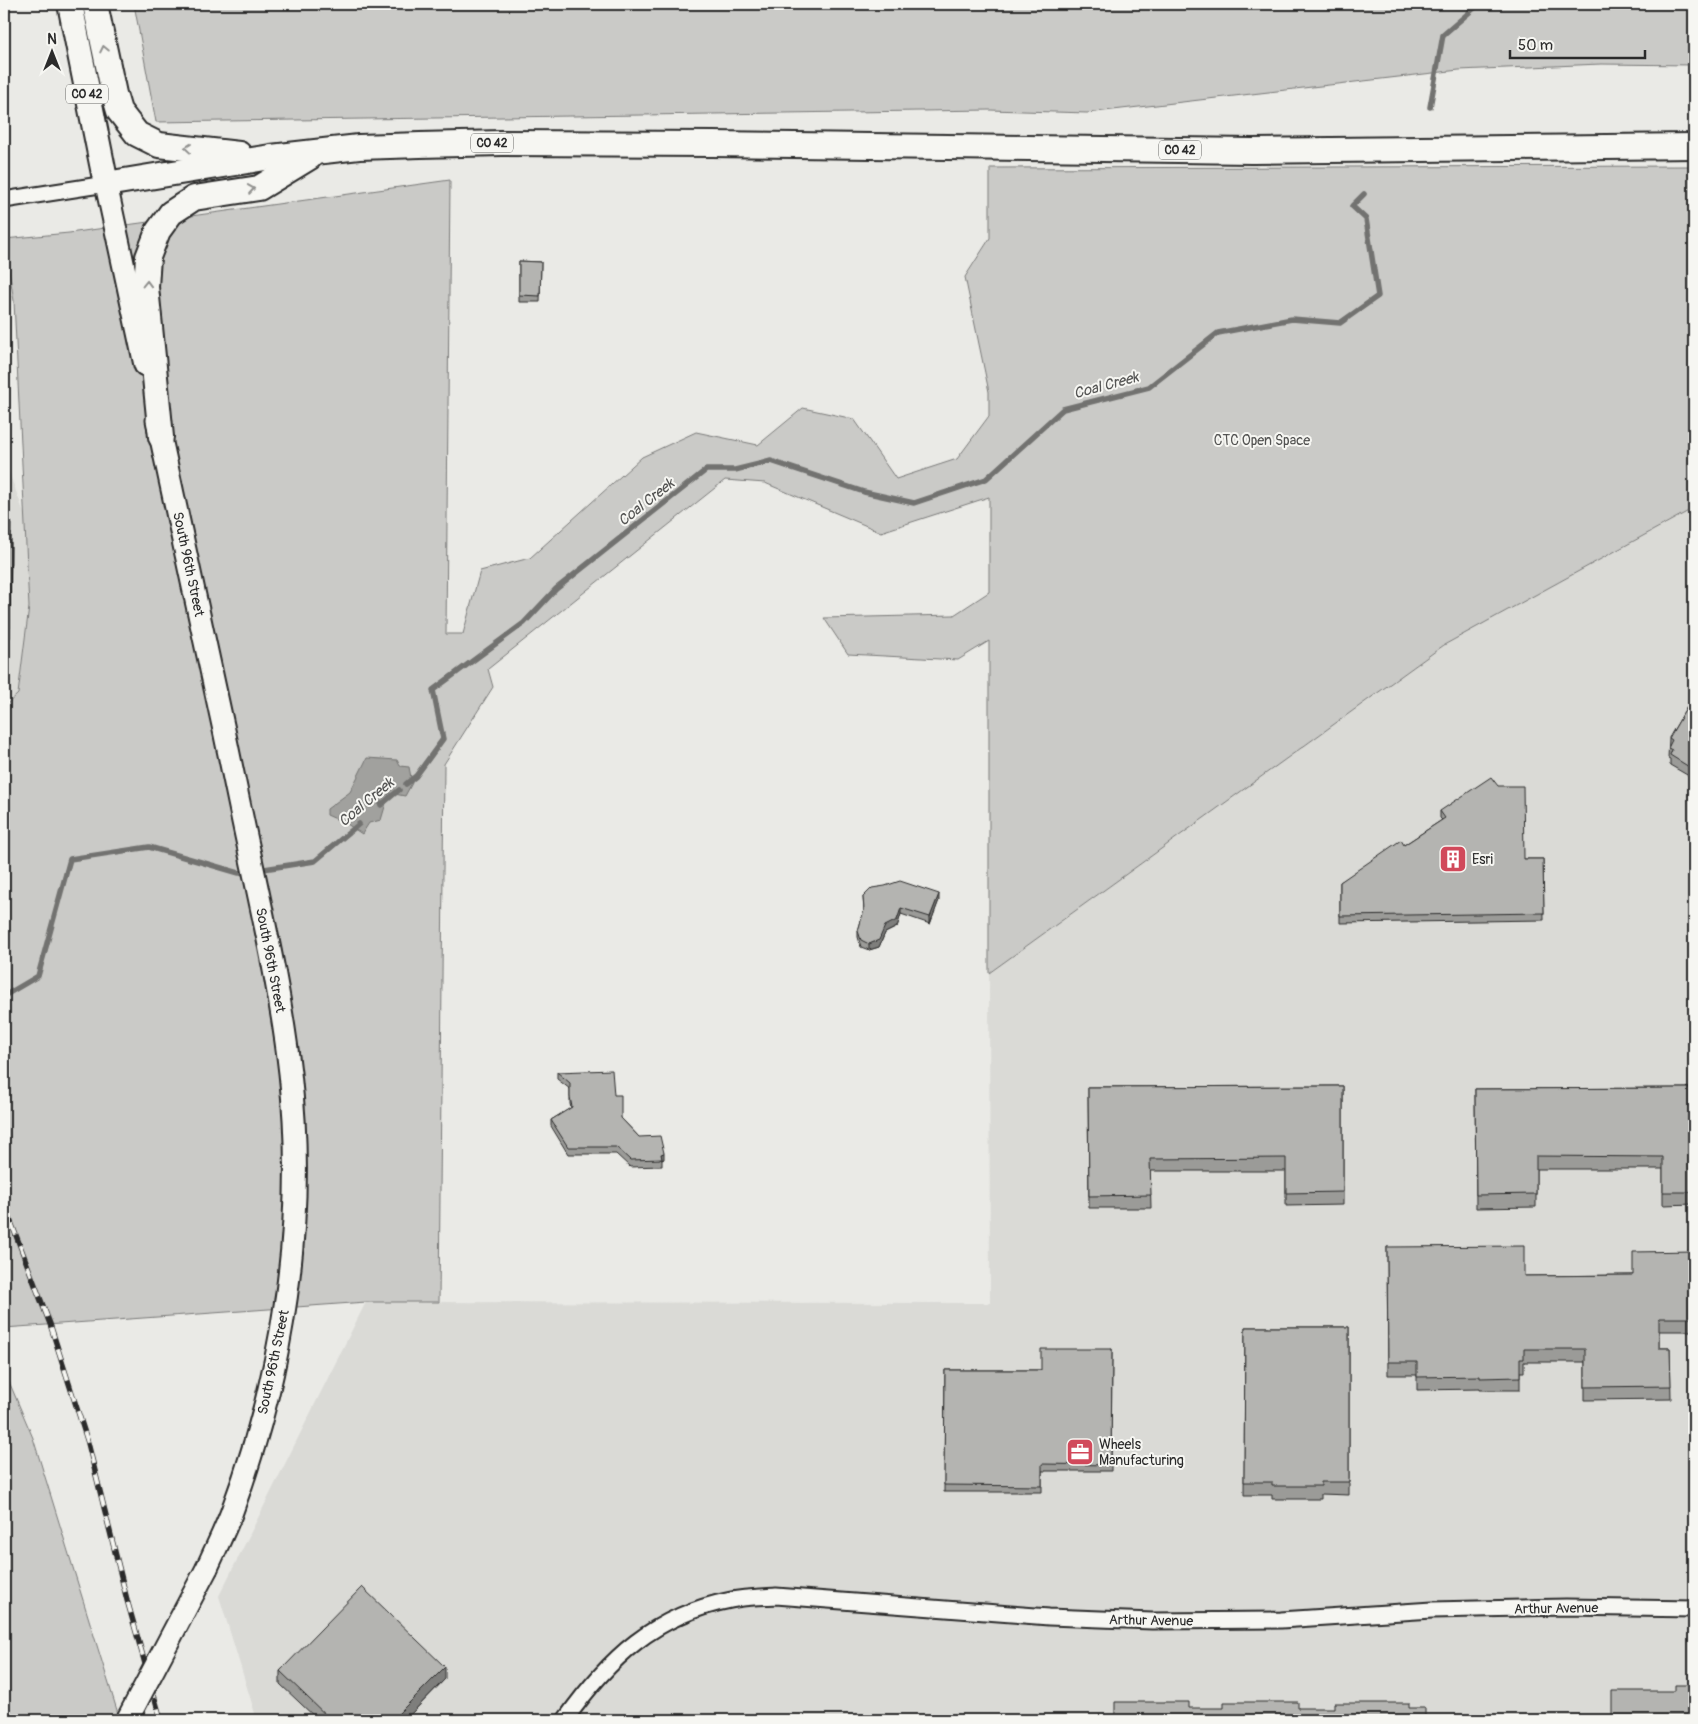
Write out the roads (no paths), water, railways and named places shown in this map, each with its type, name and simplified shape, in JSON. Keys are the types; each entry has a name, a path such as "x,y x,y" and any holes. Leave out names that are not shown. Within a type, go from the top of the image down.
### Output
{"main road":[{"name":"CO 42","path":"70,4 106,184 271,157 318,152 402,146 502,143 1252,151 1694,146"},
{"path":"95,4 119,111 137,134 159,145 271,157"},
{"path":"161,437 146,287 148,257 158,230 171,213 194,198 259,188 318,152"},
{"name":"South 96th Street","path":"106,184 219,704 282,1011 294,1124 295,1181 287,1295 264,1408 249,1461 230,1517 207,1568 127,1720"}],"street":[{"path":"4,200 106,184"},
{"name":"Arthur Avenue","path":"566,1720 586,1691 622,1653 658,1626 688,1612 732,1600 776,1596 1049,1617 1152,1621 1281,1620 1432,1610 1566,1607 1694,1609"}],"water":[{"path":"367,758 397,760 400,766 409,767 412,783 405,796 389,793 381,820 369,823 362,834 347,824 327,815 327,809 350,792"}],"waterway":[{"name":"Coal Creek","path":"1430,107 1443,35 1479,4"},
{"name":"Coal Creek","path":"406,784 416,776 443,739 433,690 524,623 556,589 706,470 735,470 771,461 864,492 914,503 986,479 1063,409 1149,387 1218,333 1292,319 1340,323 1378,296 1366,219 1352,206 1364,194"},
{"name":"Coal Creek","path":"381,805 399,790"},
{"name":"Coal Creek","path":"4,996 38,976 70,859 149,847 239,873 315,861 359,824"}],"railway":[{"path":"4,1204 50,1324 88,1443 127,1600 161,1720"}],"place":[{"name":"Esri","path":"1453,859"},
{"name":"Wheels Manufacturing","path":"1080,1452"}],"park label":[{"name":"CTC Open Space","path":"1262,440"}]}
